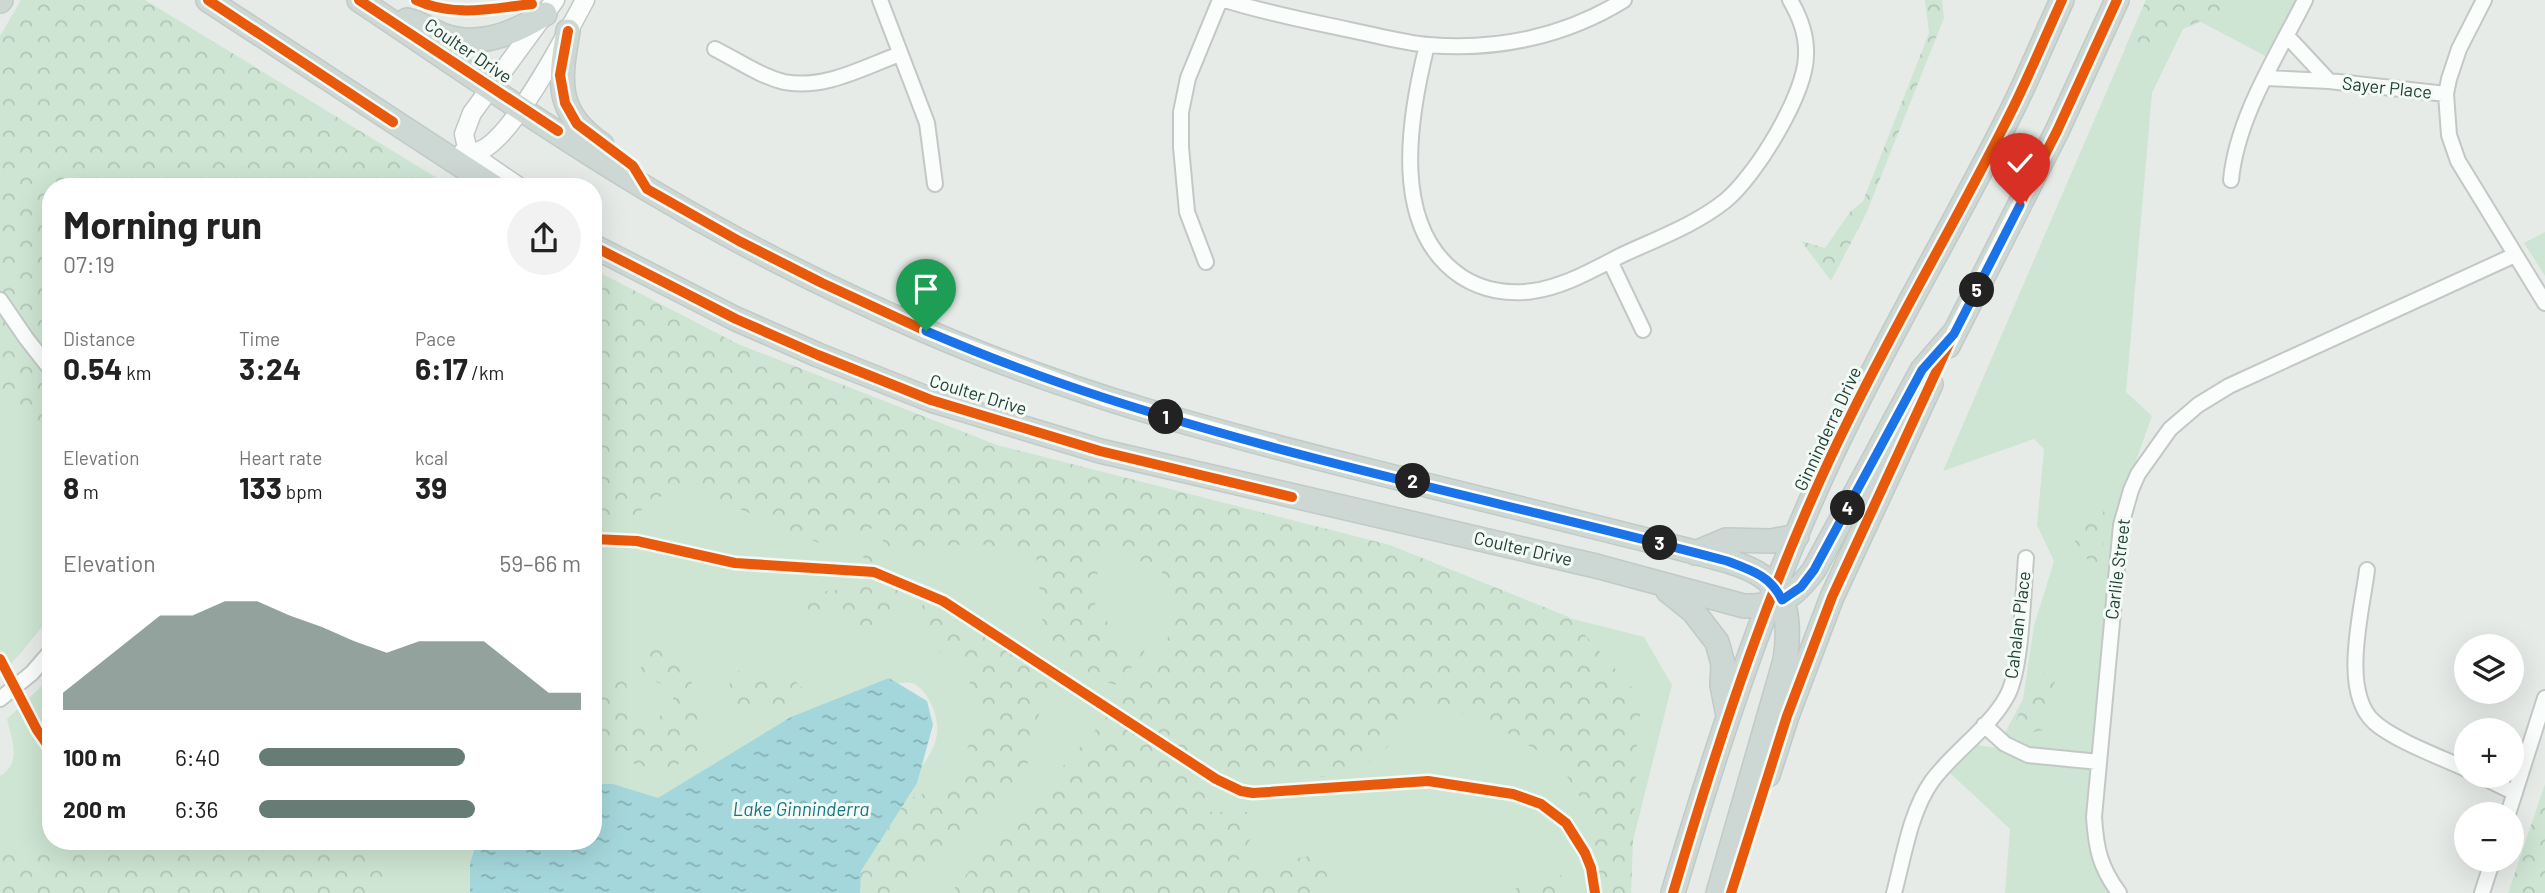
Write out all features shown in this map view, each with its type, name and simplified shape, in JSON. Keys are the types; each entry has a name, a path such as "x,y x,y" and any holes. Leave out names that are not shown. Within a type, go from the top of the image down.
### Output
{"main road":[{"path":"208,0 480,178"},
{"name":"Ginninderra Drive","path":"1673,893 1728,716 1778,603 1797,536 1849,419 2014,106 2062,0"},
{"path":"1731,893 1787,716 1832,597 1954,334 2057,131 2117,0"},
{"path":"366,5 445,36 474,40 504,36 550,7"},
{"name":"Coulter Drive","path":"366,5 647,189 822,284 956,344 1049,379 1164,416 1695,553 1758,573 1778,603 1744,606 1596,566 1100,451 931,400 818,355 736,319 602,251"},
{"path":"568,31 560,75 565,103 577,124 633,166 647,189"},
{"path":"1778,603 1801,587 1814,570 1922,370 1954,334"},
{"path":"1695,553 1726,540 1771,541 1797,536"},
{"path":"1660,584 1693,611 1717,642 1723,664 1722,685 1728,716"},
{"name":"Ginninderra Drive","path":"1718,893 1785,660 1787,645 1778,603"}],"street":[{"path":"434,148 478,152 507,129 568,31 584,0"},
{"path":"880,0 926,123 935,184"},
{"path":"1206,262 1187,212 1181,112 1188,78 1222,0 1266,13 1427,45 1468,47 1508,44 1570,27 1624,0"},
{"path":"1427,45 1409,148 1416,207 1431,248 1447,267 1469,282 1508,292 1536,291 1562,284 1695,220 1734,193 1754,170 1793,103 1803,79 1807,53 1803,28 1790,0"},
{"path":"2231,180 2239,134 2305,0"},
{"path":"2484,0 2459,49 2449,79 2446,94 2449,135 2458,161 2545,303"},
{"path":"506,178 468,152 464,134 472,113 550,7"},
{"name":"Sayer Place","path":"2287,36 2329,81"},
{"path":"715,49 783,82 805,84 836,78 900,54"},
{"name":"Sayer Place","path":"2266,78 2329,81 2446,94"},
{"name":"Carlile Street","path":"2119,893 2104,869 2095,844 2094,817 2121,525 2138,474 2158,443 2197,405 2229,386 2515,255"},
{"path":"1610,261 1643,330"},
{"path":"0,300 42,358"},
{"name":"Cahalan Place","path":"1894,893 1917,810 1924,795 1942,768 1984,725 2007,696 2014,676 2026,558"},
{"path":"2367,570 2355,668 2355,686 2361,705 2374,722 2390,733 2454,763"},
{"path":"0,699 42,661"},
{"path":"2512,802 2545,698"},
{"path":"1984,725 2005,744 2028,755 2099,762"},
{"path":"2505,788 2515,793"},
{"path":"2482,893 2489,872"}],"green space":[{"path":"21,0 145,0 437,178 42,178 42,432 0,399 0,36"},
{"path":"1925,0 1942,0 1944,18 1866,214 1831,281 1801,241 1825,248 1850,212 1863,201 1929,33"},
{"path":"2146,0 2298,0 2271,59 2201,22 2183,29 2152,93 2126,392 2152,416 2129,480 2114,540 2098,679 2094,841 2108,893 2005,893 2010,829 1950,773 1977,745 1997,748 2023,699 2034,626 2054,561 2037,525 2044,449 2034,439 1943,471"},
{"path":"2146,0 2237,0 2218,17 2200,21 2152,41 2140,55 2125,48"},
{"path":"2545,232 2545,276 2524,243"},
{"path":"602,274 738,344 997,445 1390,545 1569,617 1642,699 1637,740 1631,893 1598,893 1589,812 1559,763 1490,723 1421,699 1385,750 1346,781 1244,763 1203,812 1250,812 1257,828 1233,869 1322,854 1331,893 950,893 1154,664 1178,618 1160,567 1099,549 1095,607 1123,641 1148,641 1143,655 1115,685 1079,673 1044,635 1036,554 980,544 888,548 873,528 869,529 887,563 879,580 899,588 898,617 866,631 842,616 805,616 810,593 854,588 865,560 850,535 821,544 747,512 676,486 623,523 602,526"},
{"path":"602,313 674,351 1498,600 1644,637 1672,685 1620,893 843,893 935,744 937,721 932,707 921,689 908,683 894,684 660,802 638,792 602,786"},
{"path":"0,330 42,387 42,627 0,675"},
{"path":"2102,507 2110,525 2096,565 2072,548 2081,527"},
{"path":"929,597 957,612 1053,683 1029,737 1027,771 967,833 888,893 860,893 861,871 907,799 954,785 980,714 967,674 933,646 913,618"},
{"path":"645,644 685,656 701,721 701,754 669,767 655,768 602,753 602,681 609,675 625,669 630,722 645,731 672,704 675,691 640,674"},
{"path":"728,671 788,673 802,688 781,713 733,707"},
{"path":"2054,671 2053,693 2042,712 2045,730 2014,735 2011,732 2028,691 2037,688 2041,672"},
{"path":"42,686 42,850 483,850 482,893 0,893 0,776 11,765 14,750 7,719"},
{"path":"2545,784 2545,893 2508,893 2515,872 2524,872 2524,846"},
{"path":"42,845 42,850 359,850 385,870 375,893 0,893 0,851"},
{"path":"1558,872 1575,893 1512,893 1512,890"}],"water":[{"name":"Lake Ginninderra","path":"889,678 927,701 933,725 917,783 861,871 860,893 470,893 470,863 474,850 602,850 602,784 613,784 658,798 791,717"}],"cycle path":[{"path":"208,0 393,122"},
{"path":"359,0 558,131"},
{"path":"416,0 430,6 459,10 532,4"},
{"path":"1673,893 1751,652 1822,476 1889,340 1994,145 2062,0"},
{"path":"1731,893 1787,716 1832,597 1954,333 2057,131 2117,0"},
{"path":"568,31 560,75 565,103 577,124 633,166 647,189 739,241 926,331 1106,399 1272,446"},
{"path":"602,251 736,319 931,400 1100,451 1292,497"},
{"path":"602,539 637,541 735,563 874,572 943,601 1216,779 1241,791 1253,793 1428,781 1513,794 1541,804 1566,823 1585,853 1591,868 1595,893"},
{"path":"0,659 42,737"}],"route":[{"path":"926,331 1049,379 1164,416 1272,446 1727,561 1767,578 1776,587 1782,600 1801,587 1814,570 1922,370 1954,334 2020,205"}]}
